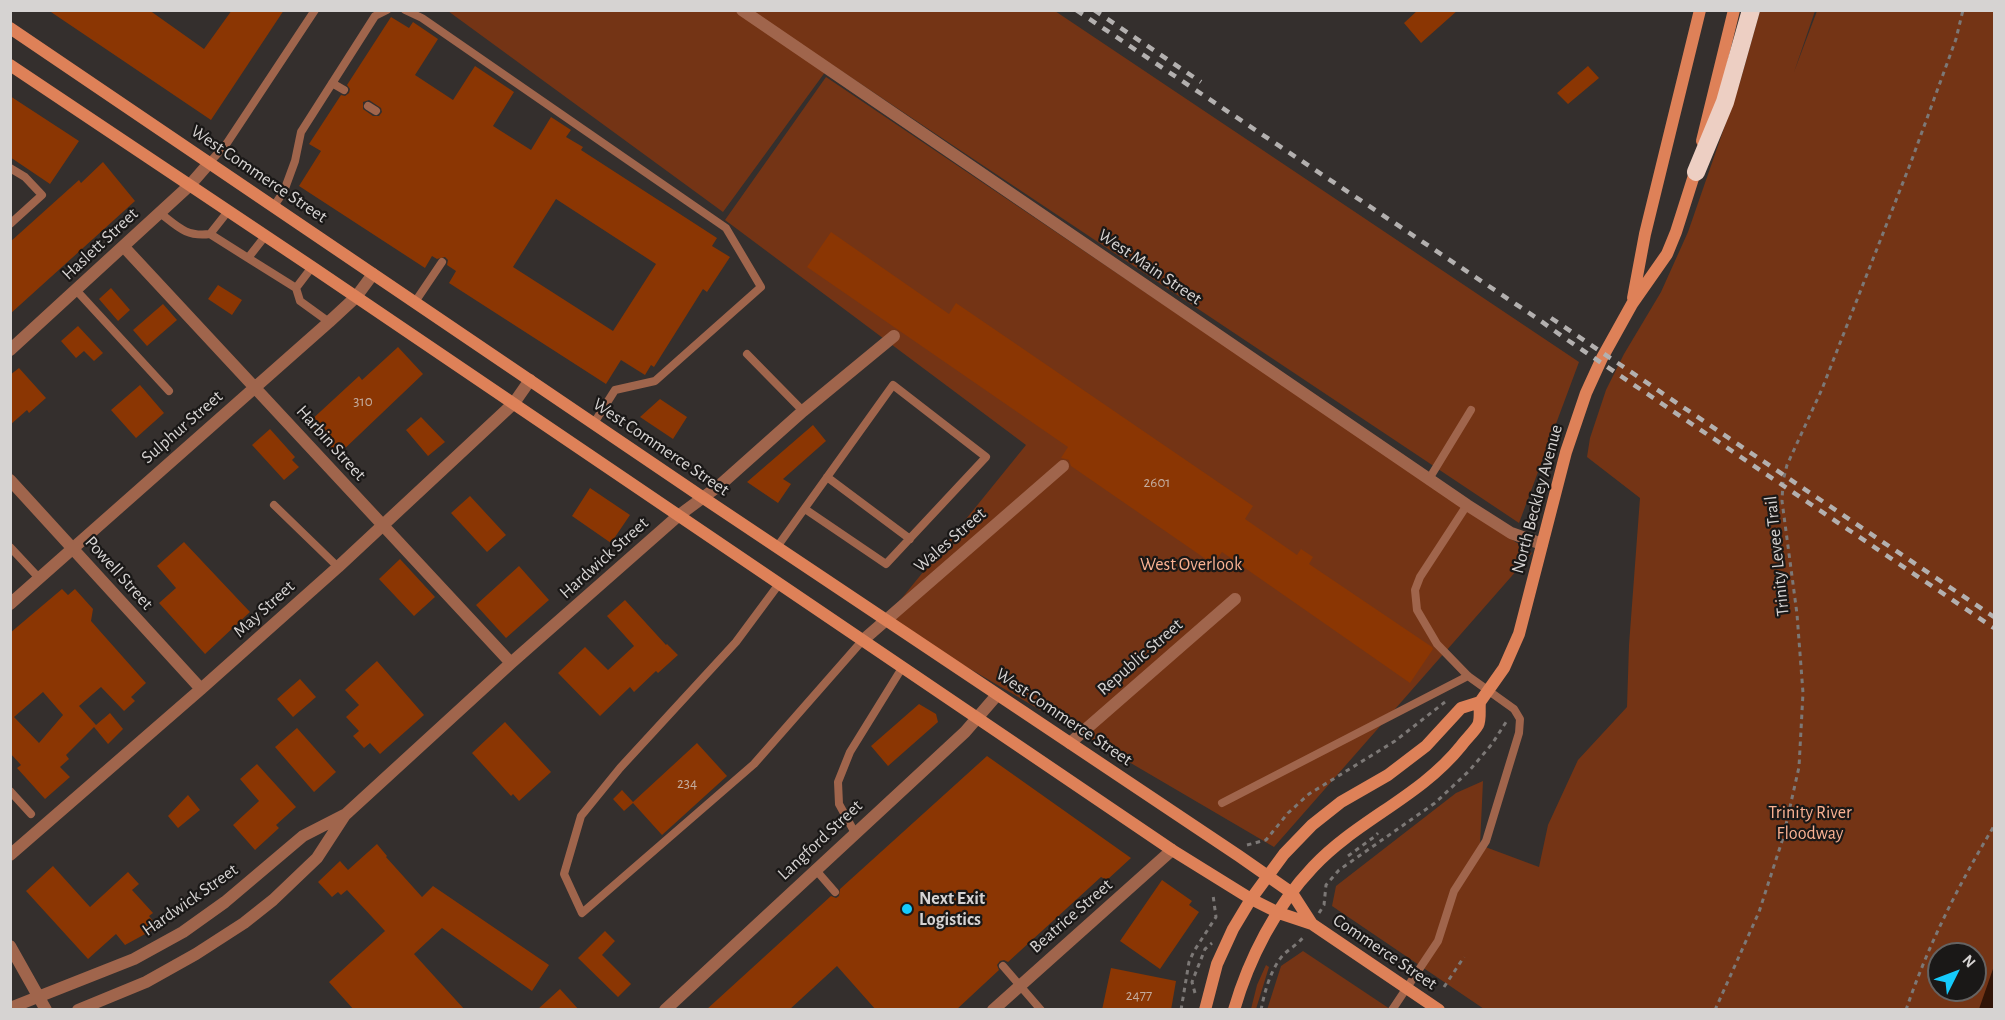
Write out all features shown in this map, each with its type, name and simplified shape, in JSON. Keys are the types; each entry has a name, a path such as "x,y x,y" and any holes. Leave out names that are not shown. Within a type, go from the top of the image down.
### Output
{"highway":[{"path":"1696,172 1725,102 1751,10"}],"main road":[{"name":"North Beckley Avenue","path":"1632,304 1645,234 1700,10"},
{"name":"North Beckley Avenue","path":"1205,1010 1217,964 1233,929 1251,899 1284,854 1312,825 1341,802 1388,775 1426,746 1461,708 1480,702 1504,668 1519,634 1566,452 1586,393 1602,358 1632,304 1667,254 1696,172 1734,10"},
{"name":"West Commerce Street","path":"10,28 1292,893"},
{"path":"10,64 1172,850 1251,899 1279,913"},
{"name":"North Beckley Avenue","path":"1234,1010 1258,944 1308,871 1335,846 1421,785 1452,757 1479,723 1480,702"},
{"name":"Commerce Street","path":"1292,893 1312,924"},
{"name":"Commerce Street","path":"1279,913 1312,924 1435,1007"}],"street":[{"name":"West Main Street","path":"742,10 1467,505 1511,533 1542,544"},
{"name":"Haslett Street","path":"10,350 190,185 210,162"},
{"name":"Harbin Street","path":"124,247 512,663"},
{"name":"Sulphur Street","path":"10,604 329,322 356,297 373,274"},
{"name":"Hardwick Street","path":"78,1010 146,982 196,954 244,923 273,900 317,858 345,815 512,663 678,516 720,485 803,411 894,336"},
{"name":"May Street","path":"10,855 338,567 514,403 530,380"},
{"name":"Wales Street","path":"862,641 1063,466"},
{"name":"Powell Street","path":"10,480 201,689"},
{"name":"Republic Street","path":"1070,743 1235,598"},
{"name":"Langford Street","path":"665,1010 978,719 997,694"},
{"name":"Hardwick Street","path":"11,1008 134,959 183,932 225,902 303,836 345,815"},
{"name":"Beatrice Street","path":"993,1010 1172,850"},
{"path":"10,946 46,1010"}],"lane":[{"path":"210,162 227,143 315,10"},
{"path":"274,206 284,191 301,132 375,16 387,10"},
{"path":"405,10 422,18 726,228 761,286 655,381 615,390 594,423"},
{"path":"332,83 344,90"},
{"path":"368,106 376,111"},
{"path":"10,168 25,177 42,195 10,224"},
{"path":"210,234 229,210"},
{"path":"160,213 181,230 197,235 210,234 296,288 300,301 329,322"},
{"path":"248,258 266,235"},
{"path":"416,302 442,262"},
{"path":"296,288 312,267"},
{"path":"76,290 169,391"},
{"path":"747,354 803,411"},
{"path":"777,547 893,386 986,457 886,564 805,509"},
{"path":"1430,479 1471,410"},
{"path":"826,477 910,539"},
{"path":"274,505 338,567"},
{"path":"1392,1010 1438,941 1454,891 1486,841 1519,733 1520,719 1514,709 1468,676 1437,644 1417,610 1415,590 1429,560 1467,505"},
{"path":"10,547 39,578"},
{"path":"779,584 736,642 620,768 581,816 564,874 582,914 754,764 862,641"},
{"path":"855,833 839,804 838,782 850,752 902,668"},
{"path":"1222,803 1468,676"},
{"path":"10,791 31,814"},
{"path":"815,870 836,892"},
{"path":"1003,966 1041,1010"}],"path":[{"name":"Trinity Levee Trail","path":"1715,1010 1759,912 1783,838 1799,767 1803,693 1797,614 1782,501 1783,481 1787,465 1822,389 1911,162 1956,39 1963,10"},
{"path":"1248,844 1266,840 1282,820 1309,794 1403,735 1453,696 1468,676"},
{"path":"1324,905 1326,885 1339,870 1435,803 1491,744 1514,709"},
{"path":"1906,1010 1923,961 1967,872 1995,825"},
{"path":"1359,848 1362,853"},
{"path":"1180,1010 1189,962 1216,917 1213,895"},
{"path":"1261,1010 1280,958 1298,945"},
{"path":"1444,987 1464,957"},
{"path":"1189,962 1198,965"}],"green space":[{"path":"448,11 1055,11 1579,362 1519,523 831,64 723,212"},
{"name":"Trinity River Floodway","path":"1760,11 1815,11 1794,72 1817,11 1994,11 1994,1009 1484,1009 1332,906 1336,886 1456,793 1483,781 1480,845 1539,867 1548,825 1578,760 1627,707 1629,645 1640,498 1587,457 1590,438 1606,390 1624,354 1661,292 1688,232 1740,82"},
{"name":"West Overlook","path":"826,77 1532,553 1274,847 885,619 1026,445 725,220"},
{"path":"1303,951 1390,1009 1267,1010 1281,966"},
{"path":"1266,965 1269,967 1256,1009 1251,1009 1257,985"}],"shaded area":[{"path":"1994,966 1994,1009 1979,1009 1981,1002 1987,1002 1987,986"}],"building":[{"path":"48,10 149,10 204,49 232,10 284,10 211,120"},
{"path":"1418,10 1458,10 1421,43 1404,23"},
{"path":"391,17 409,28 413,22 438,39 415,75 453,100 475,66 514,92 493,126 531,150 551,117 571,130 566,137 583,147 581,150 717,238 712,246 730,257 707,292 703,289 654,367 651,365 645,375 621,360 606,384 449,283 456,271 447,265 448,260 445,257 437,259 432,256 425,268 299,186 321,151 309,144 341,95 345,96 349,93 350,89 347,85","holes":["369,100 381,108 382,112 379,116 373,116 363,109 363,102","556,199 656,264 613,331 513,267"]},
{"path":"1588,66 1599,78 1568,104 1557,93"},
{"path":"10,96 79,141 50,184 10,157"},
{"path":"103,162 135,201 10,314 10,242 79,180 81,183"},
{"path":"831,232 949,314 956,303 1253,506 1245,519 1297,555 1301,549 1313,557 1309,564 1432,647 1433,649 1410,683 1222,552 1213,564 1071,466 1069,460 1061,458 1068,447 807,267"},
{"path":"218,285 242,300 232,315 208,299"},
{"path":"111,288 130,310 118,321 99,299"},
{"path":"163,304 177,320 147,346 133,330"},
{"path":"78,326 103,353 94,361 84,351 76,358 61,341"},
{"path":"398,347 423,374 338,455 308,423 359,376 362,380"},
{"path":"19,368 46,398 29,413 27,410 10,425 10,375"},
{"path":"140,385 164,413 136,438 111,410"},
{"path":"660,399 687,417 673,439 640,417"},
{"path":"421,417 445,442 428,456 406,430"},
{"path":"813,425 826,441 783,479 791,484 778,503 747,482"},
{"path":"270,429 295,457 292,460 299,467 284,480 252,445"},
{"path":"590,488 630,515 611,543 572,516"},
{"path":"470,496 506,535 487,552 451,513"},
{"path":"184,542 250,612 205,654 159,603 176,588 157,566"},
{"path":"400,559 435,597 414,616 379,579"},
{"path":"519,566 549,600 506,638 476,605"},
{"path":"62,589 68,595 75,589 93,609 91,621 146,683 131,697 135,701 124,711 101,687 79,706 96,725 110,713 123,729 108,744 94,727 66,755 69,759 60,767 70,777 45,799 17,768 21,765 10,753 10,633","holes":["43,692 63,715 39,743 14,717"]},
{"path":"625,600 678,655 658,673 656,671 634,692 630,687 600,716 558,673 585,647 608,670 634,646 607,616"},
{"path":"377,661 424,715 380,754 370,743 364,748 353,736 359,731 346,717 359,705 345,690"},
{"path":"300,679 316,697 293,717 277,699"},
{"path":"919,704 936,714 938,722 888,766 871,746"},
{"path":"505,722 551,772 519,801 513,794 511,796 472,753"},
{"path":"297,728 336,772 314,792 275,747"},
{"path":"697,743 727,776 662,835 633,803 624,811 613,799 622,790 633,802"},
{"path":"987,756 1131,858 1107,880 1101,877 1008,962 1000,961 997,965 999,970 956,1010 876,1010 837,966 789,1010 706,1010 831,896 836,898 839,896 840,889"},
{"path":"257,764 296,807 276,825 279,828 255,850 233,825 259,801 240,779"},
{"path":"188,795 200,810 178,828 168,816"},
{"path":"377,844 422,897 433,886 549,965 532,991 442,928 414,954 465,1010 354,1010 329,982 385,931 347,890 341,895 338,892 332,897 318,882 340,861 348,870"},
{"path":"53,866 90,907 128,872 139,884 132,890 153,913 149,916 158,927 125,945 116,934 88,959 26,891"},
{"path":"1162,880 1192,901 1189,905 1199,912 1160,969 1120,941"},
{"path":"605,931 615,941 602,955 631,984 618,997 578,958"},
{"path":"1111,968 1176,981 1171,1010 1102,1010"},
{"path":"560,989 579,1010 537,1010"}],"railway":[{"path":"1076,10 1994,628"},
{"path":"1094,10 1201,82"},
{"path":"1551,318 1994,617"}],"place":[{"name":"Next Exit Logistics","path":"907,909"}]}
